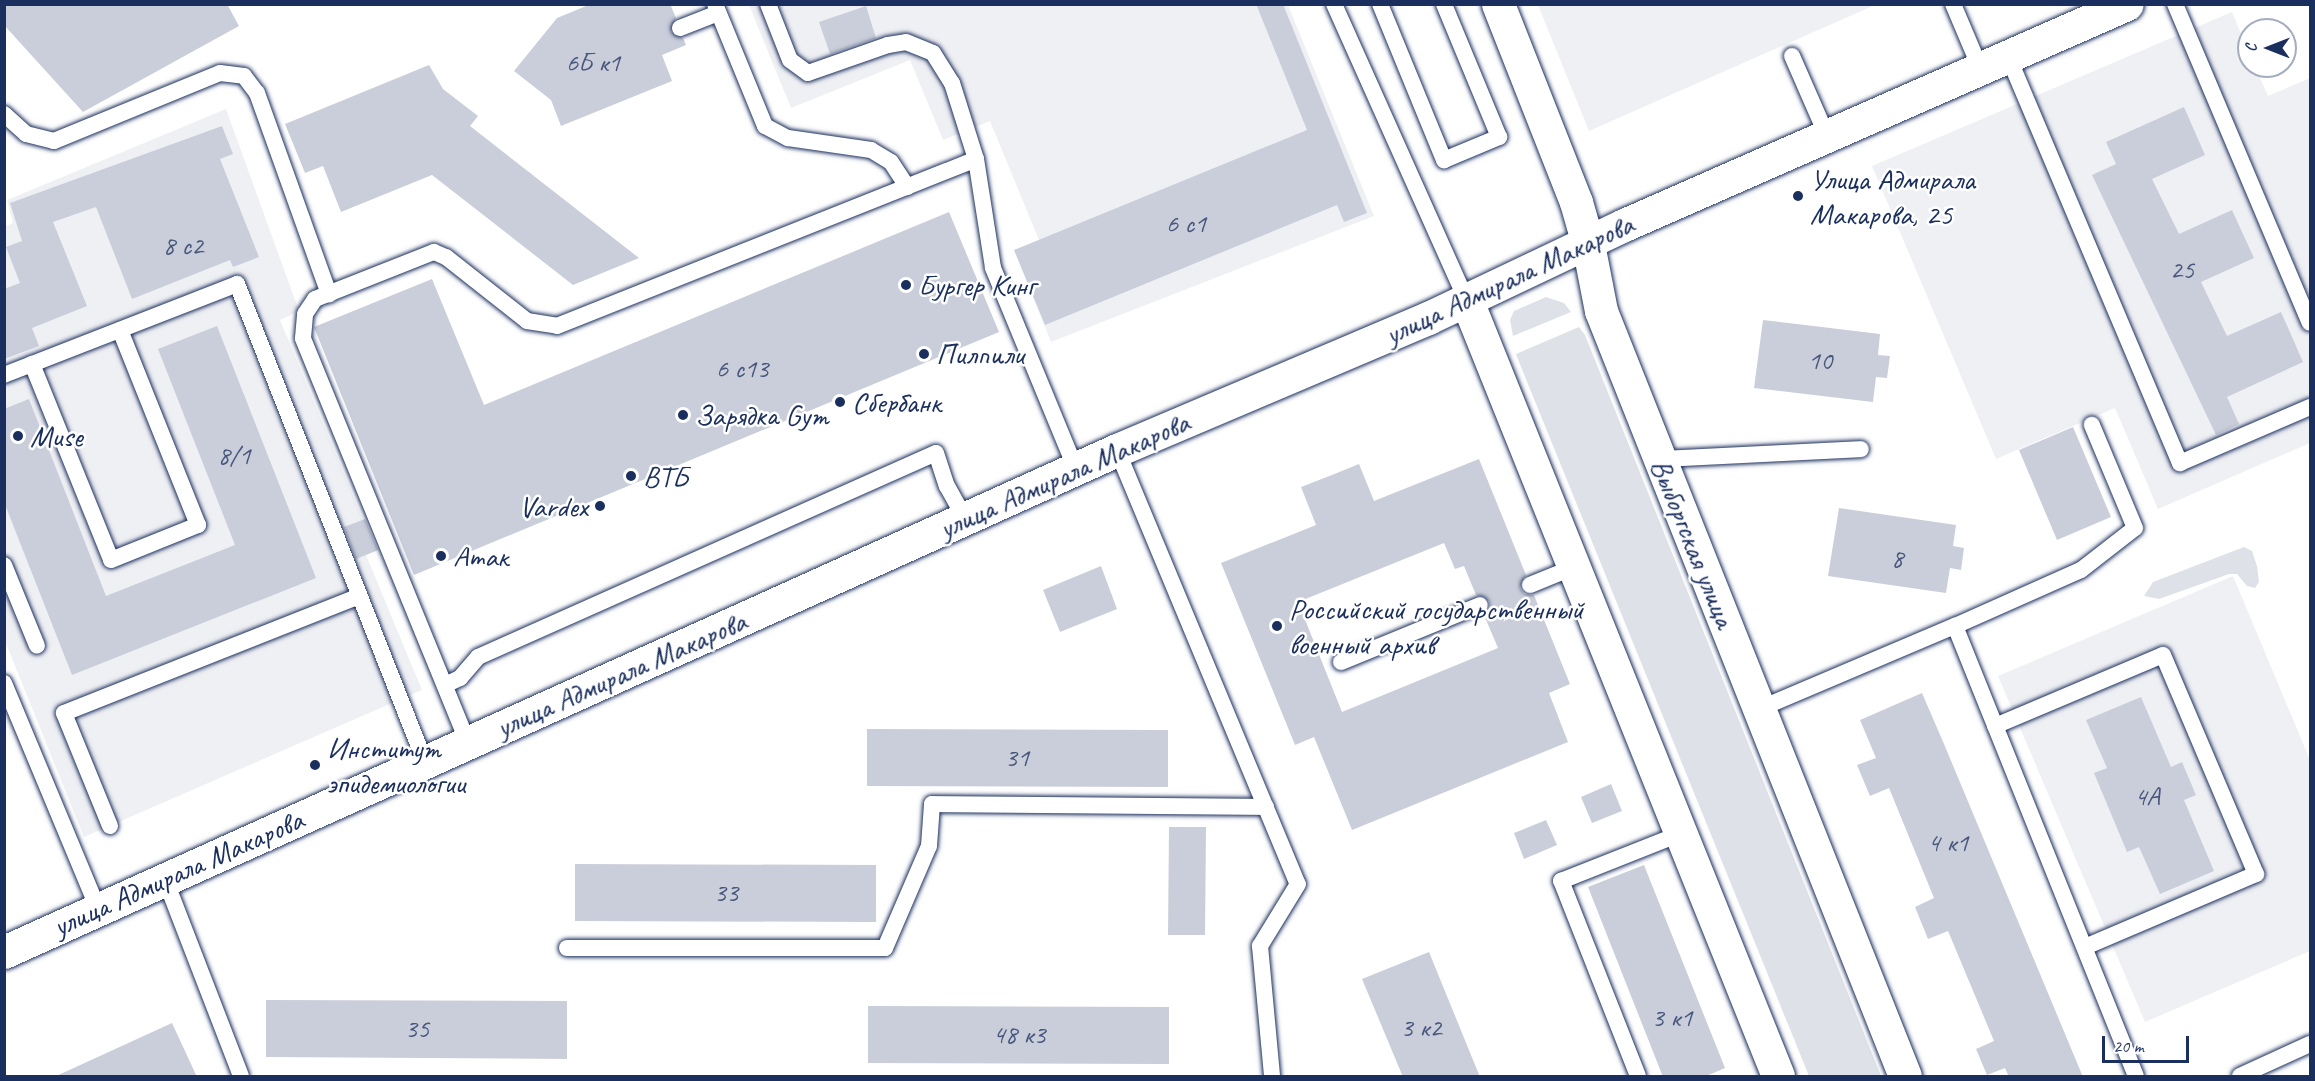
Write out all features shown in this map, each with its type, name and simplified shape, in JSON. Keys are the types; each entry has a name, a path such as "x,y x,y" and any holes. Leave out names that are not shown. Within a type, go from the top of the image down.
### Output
{"street":[{"name":"Выборгская улица","path":"1498,4 1576,202 1601,311 1905,1077"},
{"name":"улица Адмирала Макарова","path":"4,951 965,518 1467,300 1827,136 2127,4"},
{"path":"1467,300 1778,1077"}],"lane":[{"path":"768,4 790,60 808,73 888,45 906,42 933,53 952,83 976,159 993,268 1076,469"},
{"path":"1334,4 1467,300"},
{"path":"1380,4 1444,160 1499,137 1444,4"},
{"path":"1953,4 1994,62 2180,463 2310,407"},
{"path":"2175,4 2310,323"},
{"path":"680,28 716,9 765,126 788,138 871,150 891,162 907,187"},
{"path":"1792,56 1827,136"},
{"path":"4,114 26,134 54,141 220,73 244,76 257,93 328,294"},
{"path":"468,743 303,338 309,306 328,294 434,252 446,257 527,321 557,326 976,159"},
{"path":"4,375 237,284 425,762"},
{"path":"32,364 111,560 198,525 120,330"},
{"path":"1758,709 2081,570 2135,528 2092,425"},
{"path":"1660,459 1861,449"},
{"path":"1118,450 1298,884 1260,946 1272,1077"},
{"path":"445,685 460,678 478,657 936,453 947,486 965,518"},
{"path":"4,566 37,646"},
{"path":"1530,585 1574,567"},
{"path":"110,826 64,712 359,596"},
{"path":"1341,662 1480,605"},
{"path":"1955,626 2136,1077"},
{"path":"1995,726 2163,655 2256,874 2085,947"},
{"path":"4,683 98,909"},
{"path":"567,948 885,948 929,846 932,804 1266,807"},
{"path":"1638,1077 1561,881 1680,834"},
{"path":"165,879 241,1077"},
{"path":"2240,1077 2310,1044"}],"shaded area":[{"path":"749,5 1288,5 1374,216 1051,342 1014,250 1039,240 990,121 943,140 910,60 791,108"},
{"path":"1538,5 1875,5 1589,131"},
{"path":"2232,12 2237,24 2237,78 2260,78 2268,96 2310,78 2310,443 2158,509 2115,408 1996,459 1872,166"},
{"path":"226,109 299,311 280,320 376,551 366,555 422,690 84,837 5,641 4,227 13,223 7,200"},
{"path":"1546,297 1564,303 1571,312 1513,336 1510,320 1514,311"},
{"path":"1579,327 1585,335 1881,1076 1809,1076 1519,362 1516,354"},
{"path":"2244,547 2252,551 2257,566 2259,582 2255,588 2247,586 2237,574 2229,574 2159,599 2144,596 2153,582"},
{"path":"2233,576 2310,760 2310,951 2145,1022 1998,676"}],"building":[{"path":"4,4 227,4 239,26 83,112 4,25"},
{"path":"591,4 670,4 676,18 671,32 683,38 686,45 662,55 672,81 561,126 551,100 514,71 557,18"},
{"path":"1256,4 1283,4 1367,213 1344,222 1337,205 1045,325 1014,250 1307,130"},
{"path":"866,6 876,38 830,54 819,22"},
{"path":"429,65 443,89 478,116 470,126 639,258 573,285 432,175 341,212 323,166 305,173 285,124"},
{"path":"2184,107 2205,155 2152,179 2179,234 2232,210 2254,258 2201,282 2227,336 2281,312 2303,362 2227,397 2239,424 2216,435 2092,175 2116,164 2106,142"},
{"path":"222,126 233,154 220,159 259,257 233,267 230,260 132,299 96,207 53,222 87,306 32,328 39,346 4,359 4,289 20,283 6,247 22,241 10,203"},
{"path":"949,212 999,332 414,575 314,327 432,279 484,405"},
{"path":"1763,320 1880,334 1878,355 1890,356 1887,378 1876,377 1873,402 1754,388"},
{"path":"217,326 316,578 72,675 4,502 4,409 29,399 106,596 235,545 158,349"},
{"path":"2073,427 2111,517 2057,540 2019,450"},
{"name":"Российский государственный военный архив","path":"1479,459 1526,575 1520,588 1524,594 1534,595 1570,684 1549,693 1568,742 1352,830 1314,737 1295,745 1221,563 1316,525 1301,487 1359,464 1374,501","holes":["1444,543 1455,569 1464,566 1476,595 1489,601 1490,607 1484,615 1498,648 1342,712 1298,602"]},
{"path":"1839,508 1956,525 1953,546 1964,548 1961,570 1950,568 1946,593 1828,576"},
{"path":"365,519 378,550 356,559 344,527"},
{"path":"1101,566 1117,609 1060,632 1043,590"},
{"path":"1922,693 2083,1077 2009,1077 2005,1068 1987,1075 1976,1049 1994,1041 1948,931 1928,939 1915,907 1934,898 1889,788 1870,796 1857,765 1876,758 1860,720"},
{"path":"2141,697 2171,767 2182,762 2196,795 2184,800 2214,871 2160,894 2139,847 2127,852 2094,773 2107,768 2086,720"},
{"path":"867,729 1168,730 1168,787 867,786"},
{"path":"1611,784 1622,811 1592,823 1581,797"},
{"path":"1546,820 1557,845 1524,859 1514,833"},
{"path":"1169,827 1206,827 1205,935 1168,935"},
{"path":"575,864 876,865 876,922 575,921"},
{"path":"1644,865 1725,1068 1704,1077 1663,1077 1588,887"},
{"path":"1429,952 1480,1077 1403,1077 1362,979"},
{"path":"266,1000 567,1001 567,1059 266,1057"},
{"path":"868,1006 1169,1007 1169,1064 868,1063"},
{"path":"172,1023 197,1077 54,1077"}],"place":[{"name":"Улица Адмирала Макарова, 25","path":"1798,196"},
{"name":"Бургер Кинг","path":"906,285"},
{"name":"Пилпили","path":"924,354"},
{"name":"Сбербанк","path":"840,402"},
{"name":"Зарядка Gym","path":"683,415"},
{"name":"Muse","path":"18,436"},
{"name":"ВТБ","path":"631,476"},
{"name":"Vardex","path":"600,506"},
{"name":"Атак","path":"441,556"},
{"name":"Российский государственный военный архив","path":"1277,626"},
{"name":"Институт эпидемиологии","path":"315,765"}]}
